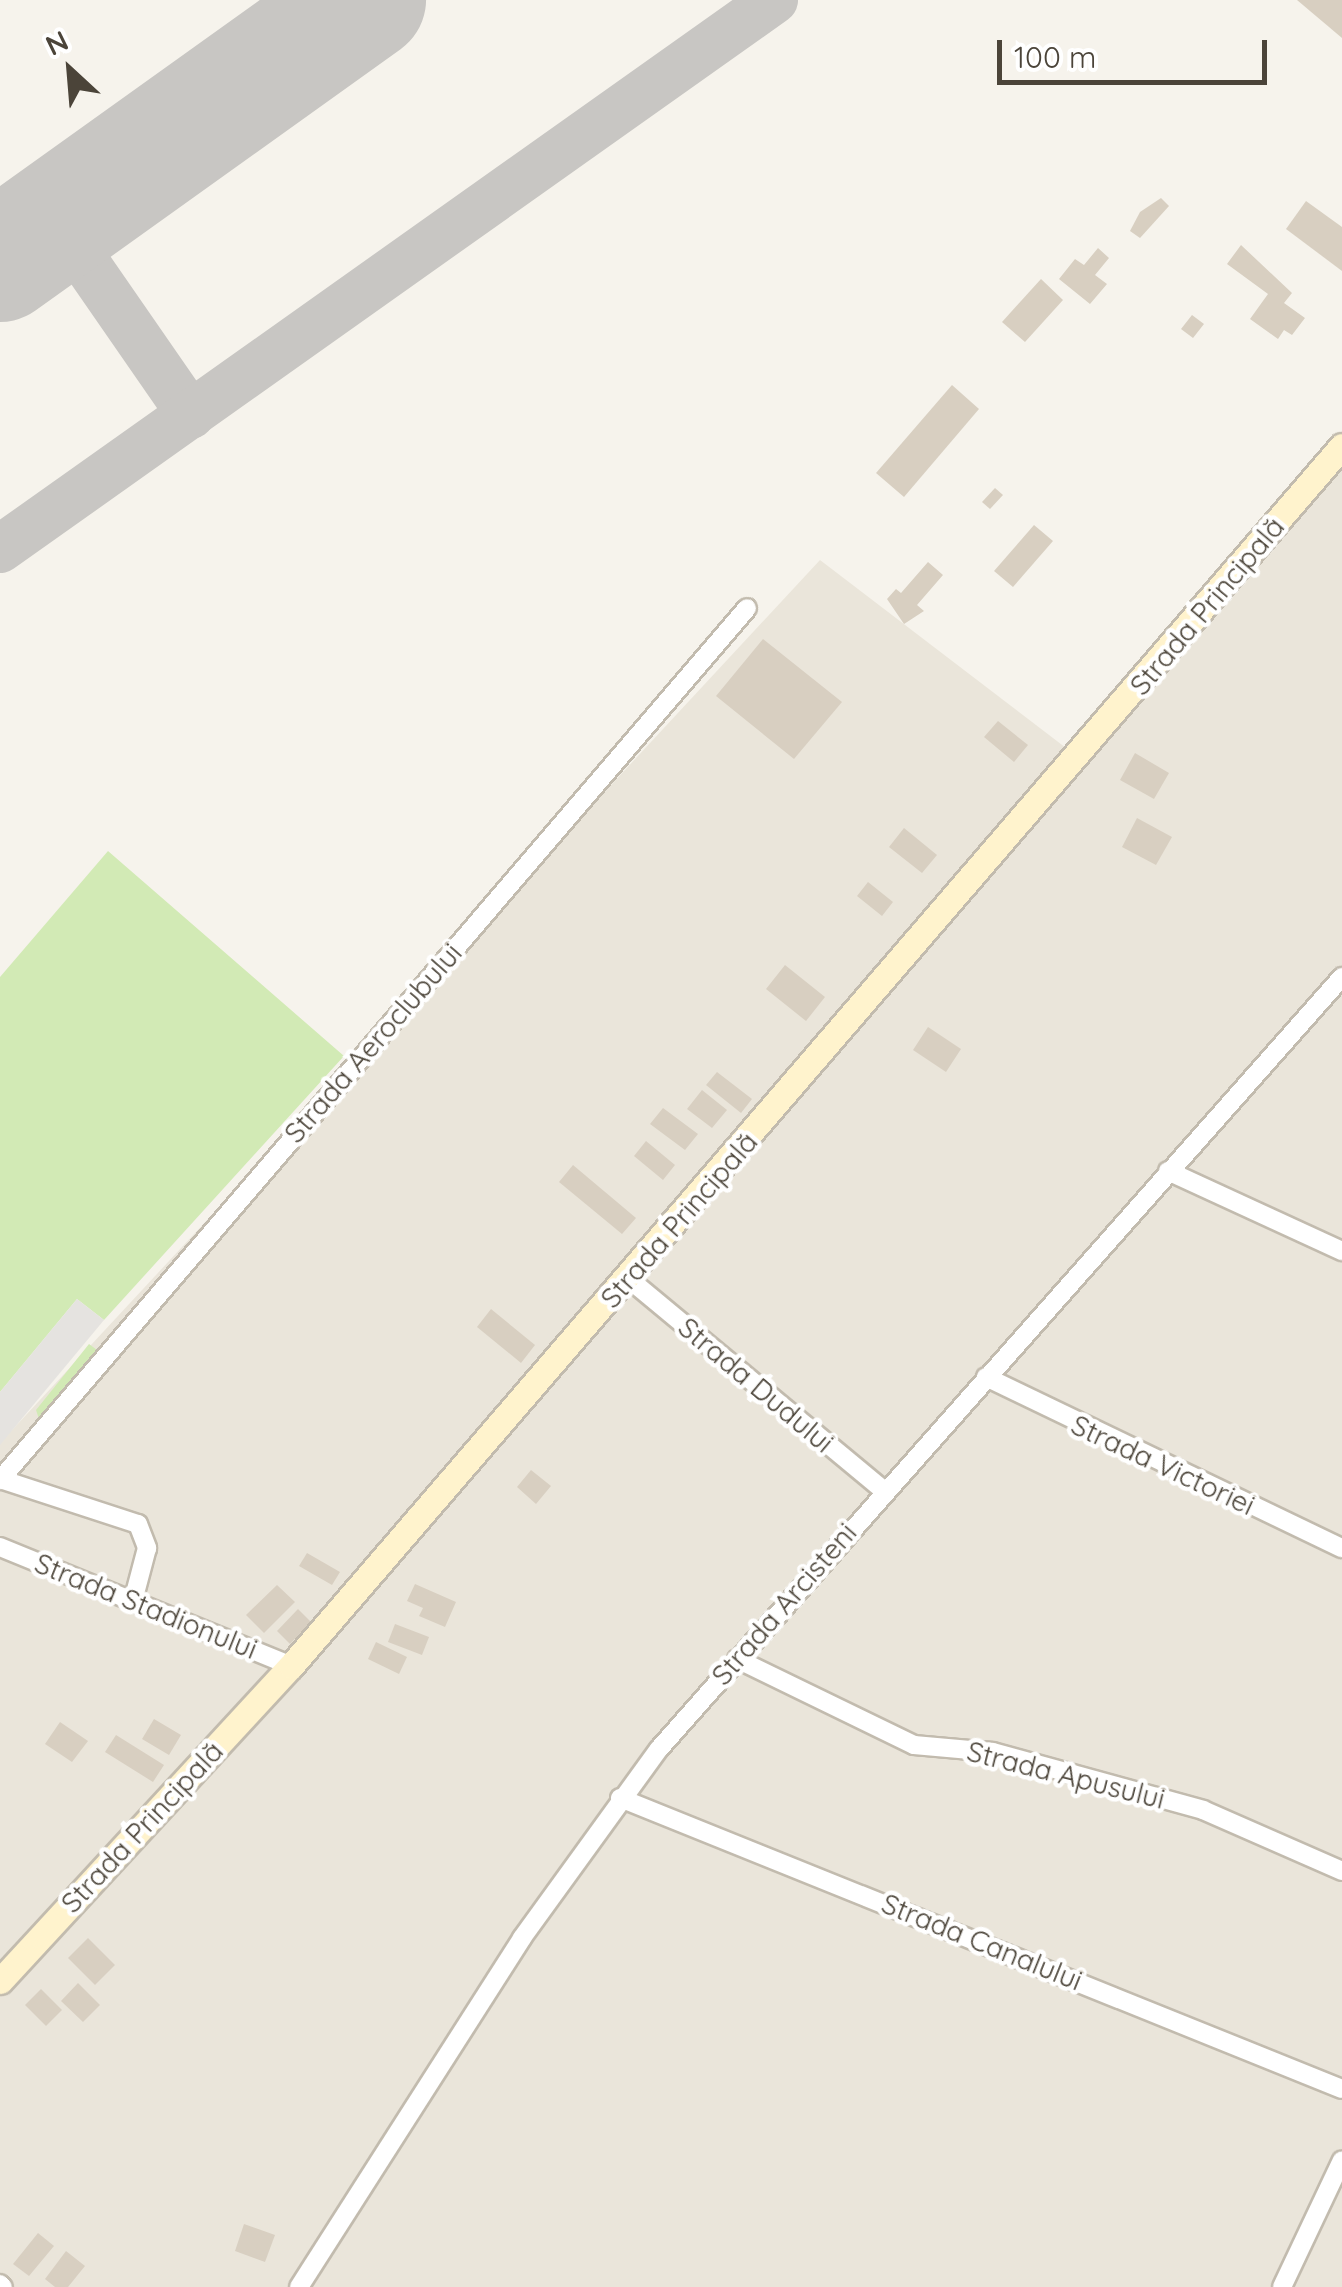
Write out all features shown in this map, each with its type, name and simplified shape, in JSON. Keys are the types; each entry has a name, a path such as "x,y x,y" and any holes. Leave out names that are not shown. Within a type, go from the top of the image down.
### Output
{"main road":[{"name":"Strada Principală","path":"0,1981 291,1666 1338,458"}],"street":[{"name":"Strada Aeroclubului","path":"0,1480 748,608"},
{"name":"Strada Arcisteni","path":"298,2287 412,2103 620,1798 883,1490 1342,977"},
{"path":"1168,1171 1342,1251"},
{"name":"Strada Dudului","path":"628,1279 883,1490"},
{"name":"Strada Victoriei","path":"986,1377 1342,1548"},
{"path":"0,1480 138,1524 148,1548 132,1601"},
{"name":"Strada Stadionului","path":"0,1546 291,1666"},
{"name":"Strada Apusului","path":"736,1659 914,1745 993,1752 1188,1806 1342,1870"},
{"name":"Strada Canalului","path":"620,1798 1342,2088"},
{"path":"1282,2287 1342,2160"}],"shaded area":[{"path":"1342,432 1342,2287 0,2287 0,1443 820,560 1070,751"},
{"path":"77,1299 104,1320 0,1445 0,1392"}],"green space":[{"path":"108,851 344,1056 104,1320 77,1299 0,1392 0,977"},
{"path":"89,1344 101,1353 39,1419 36,1410"}],"building":[{"path":"1297,0 1342,0 1342,38"},
{"path":"1161,198 1169,206 1140,238 1130,231 1140,212"},
{"path":"1306,201 1342,227 1342,271 1286,229"},
{"path":"1241,245 1292,293 1284,303 1305,318 1292,335 1284,330 1278,339 1250,319 1268,294 1227,264"},
{"path":"1098,248 1109,258 1095,275 1107,284 1090,304 1059,279 1075,259 1084,265"},
{"path":"1041,279 1063,300 1025,342 1002,322"},
{"path":"1192,315 1204,324 1193,338 1181,329"},
{"path":"952,385 979,409 904,497 876,473"},
{"path":"995,488 1003,495 990,509 982,502"},
{"path":"1034,525 1053,541 1013,587 994,571"},
{"path":"928,562 943,575 917,605 924,611 904,624 887,599 896,589 901,593"},
{"path":"763,639 842,702 794,759 716,696"},
{"path":"998,721 1028,745 1014,762 984,737"},
{"path":"1135,753 1169,773 1154,799 1120,780"},
{"path":"1137,818 1172,837 1156,865 1122,847"},
{"path":"904,828 937,855 922,873 889,847"},
{"path":"868,882 893,902 882,916 857,896"},
{"path":"785,965 825,997 806,1021 766,989"},
{"path":"928,1027 961,1049 946,1072 913,1050"},
{"path":"717,1072 752,1099 741,1113 706,1085"},
{"path":"702,1090 727,1110 712,1128 687,1109"},
{"path":"663,1108 698,1134 685,1150 650,1124"},
{"path":"646,1141 675,1165 663,1180 634,1156"},
{"path":"573,1165 636,1218 622,1234 559,1182"},
{"path":"491,1309 535,1345 521,1363 477,1327"},
{"path":"531,1470 551,1486 536,1504 517,1487"},
{"path":"307,1553 340,1572 332,1585 299,1566"},
{"path":"415,1584 456,1602 445,1627 419,1616 423,1608 407,1601"},
{"path":"277,1585 295,1602 264,1633 246,1615"},
{"path":"298,1609 311,1622 290,1644 277,1631"},
{"path":"395,1624 429,1637 422,1655 388,1642"},
{"path":"376,1642 407,1657 399,1674 368,1659"},
{"path":"154,1719 181,1735 169,1755 142,1739"},
{"path":"60,1722 88,1741 72,1762 45,1744"},
{"path":"116,1735 164,1765 153,1782 105,1752"},
{"path":"88,1938 115,1965 95,1985 68,1958"},
{"path":"78,1983 100,2005 83,2022 61,2001"},
{"path":"41,1989 62,2010 46,2026 25,2005"},
{"path":"244,2224 275,2235 265,2262 235,2251"},
{"path":"38,2233 54,2246 29,2276 13,2264"},
{"path":"66,2251 85,2266 68,2287 55,2287 45,2279"}],"taxiway":[{"path":"0,549 774,0"},
{"path":"56,220 191,415"}],"runway":[{"path":"0,261 365,0"}]}
